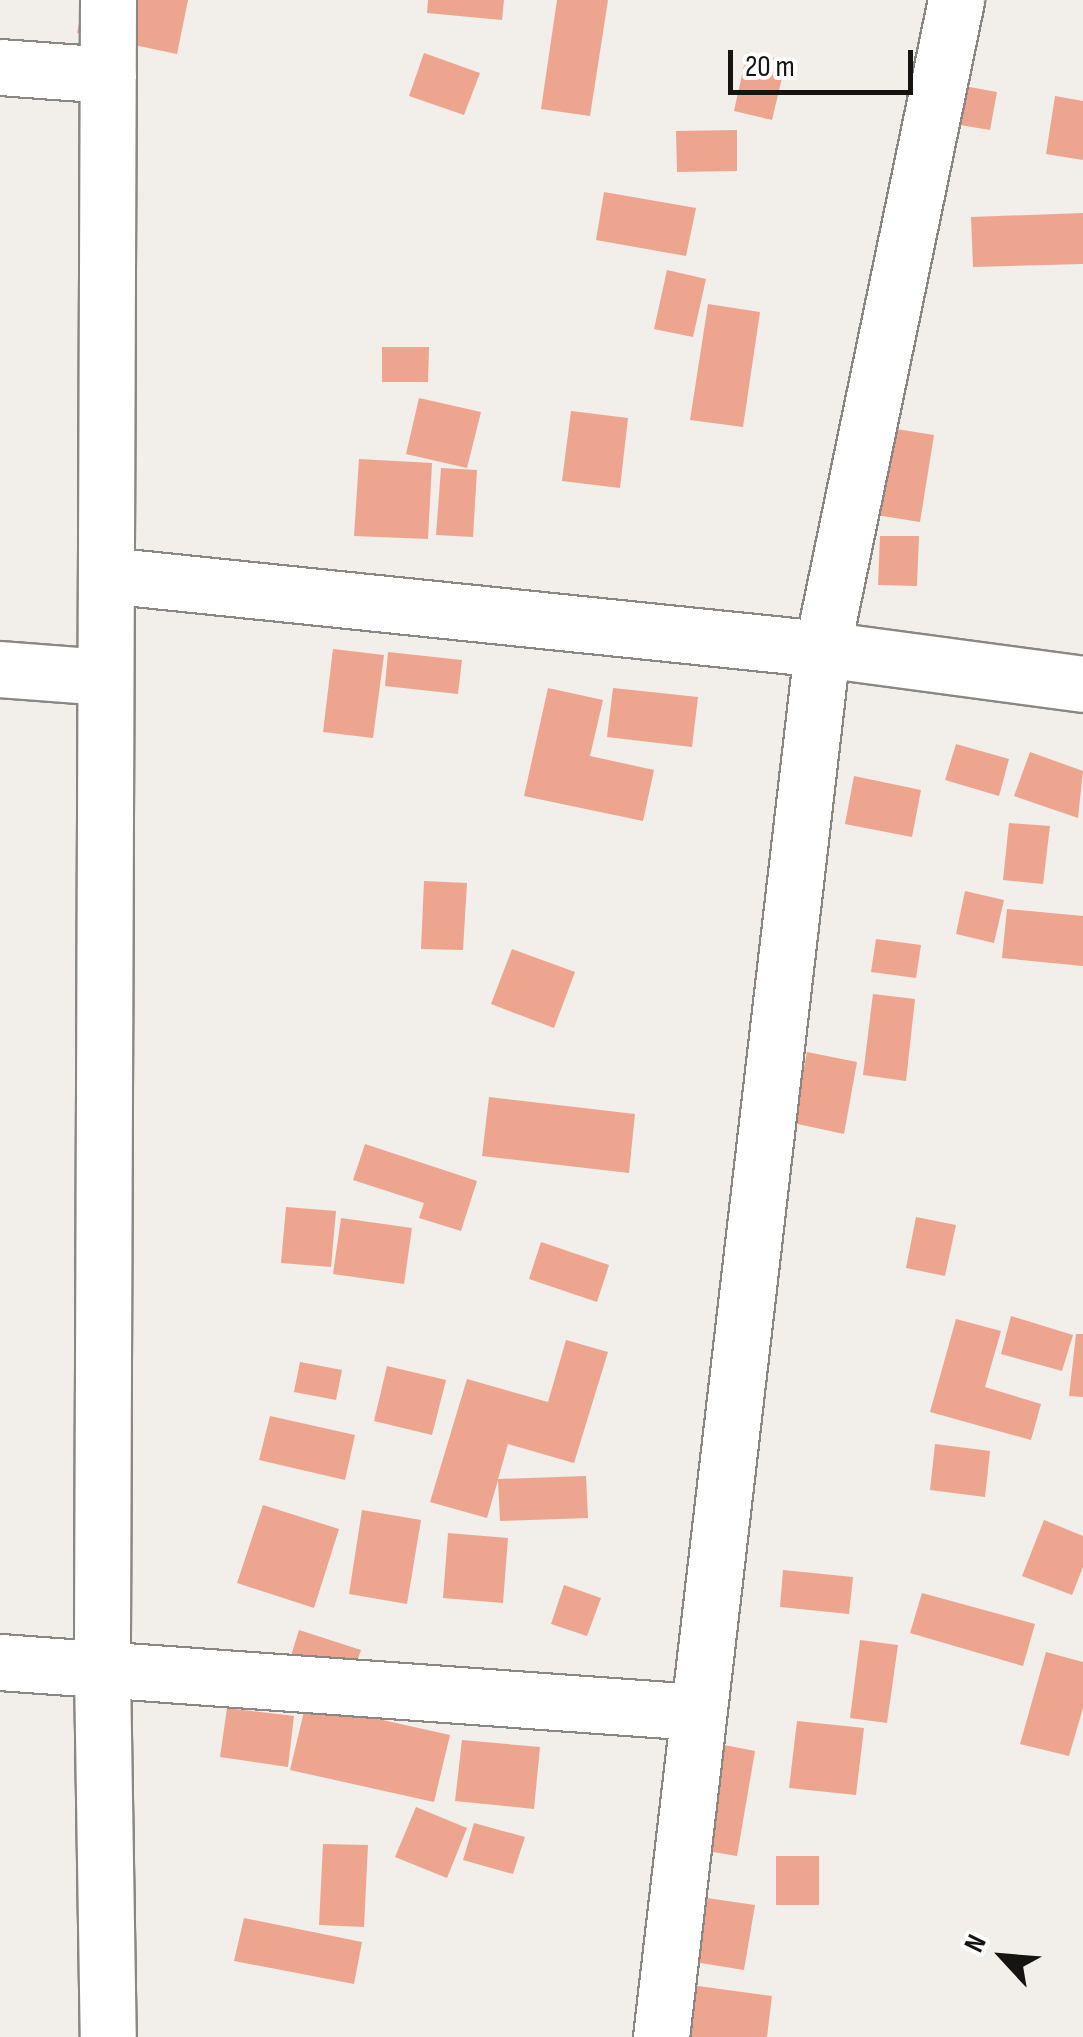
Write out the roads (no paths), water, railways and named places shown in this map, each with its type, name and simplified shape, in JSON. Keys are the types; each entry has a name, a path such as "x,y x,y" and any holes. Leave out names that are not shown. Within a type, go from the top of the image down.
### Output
{"street":[{"path":"108,0 102,1670 108,2037"},
{"path":"660,2037 822,649 956,0"},
{"path":"0,67 108,75"},
{"path":"106,575 822,649 1083,684"},
{"path":"0,669 105,677"},
{"path":"0,1662 696,1712"}]}
